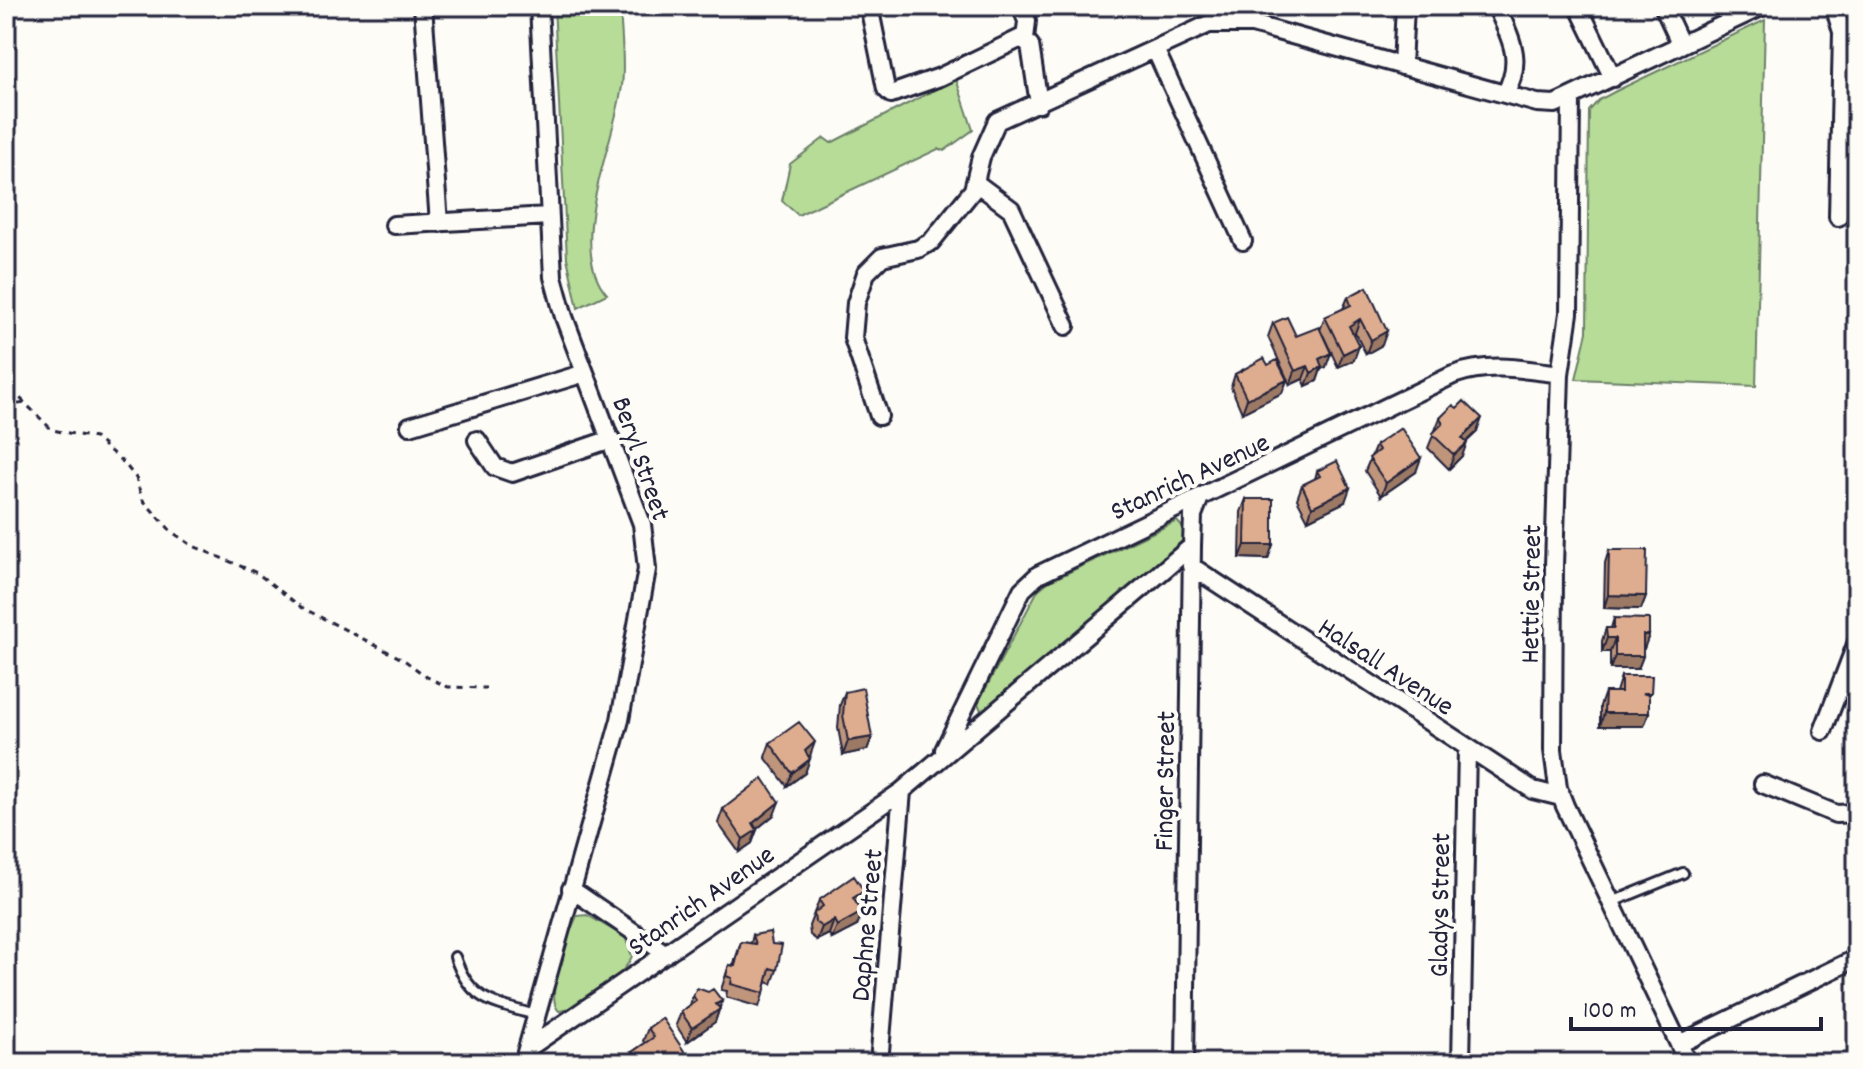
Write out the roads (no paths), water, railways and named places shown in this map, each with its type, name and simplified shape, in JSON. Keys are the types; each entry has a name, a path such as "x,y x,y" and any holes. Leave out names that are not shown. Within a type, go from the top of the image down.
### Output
{"street":[{"path":"423,6 439,223"},
{"name":"Beryl Street","path":"525,1056 620,720 646,581 642,524 556,292 548,216 539,6"},
{"path":"869,6 886,89 891,94 920,86 1017,39 1025,39"},
{"path":"1021,6 1027,21 1025,39 1030,45 1039,104"},
{"path":"1402,66 1405,6"},
{"path":"1496,6 1517,52 1515,72 1505,94"},
{"path":"1578,6 1613,78"},
{"path":"1663,6 1681,45"},
{"path":"879,416 852,330 868,268 882,257 931,242 976,183 981,157 997,121 1209,24 1228,21 1252,24 1548,104 1571,98 1763,6"},
{"path":"1834,6 1842,32 1838,217"},
{"path":"1155,49 1243,241"},
{"name":"Hettie Street","path":"1571,98 1569,313 1560,374 1553,750 1561,797 1688,1063"},
{"path":"976,183 1005,202 1015,215 1066,326"},
{"path":"394,225 548,216"},
{"name":"Stanrich Avenue","path":"940,759 1027,583 1463,372 1478,367 1503,366 1560,374"},
{"path":"410,426 585,373"},
{"path":"477,440 495,467 512,473 611,439"},
{"name":"Finger Street","path":"1185,1063 1191,566 1193,515 1199,500"},
{"name":"Stanrich Avenue","path":"525,1056 902,791 1192,546"},
{"name":"Halsall Avenue","path":"1191,566 1533,790 1561,797"},
{"path":"1823,731 1857,642"},
{"name":"Gladys Street","path":"1461,1063 1467,748"},
{"path":"1763,784 1836,814 1857,813"},
{"name":"Daphne Street","path":"879,1063 902,791"},
{"path":"571,889 666,954"},
{"path":"1679,1044 1857,958"}],"lane":[{"path":"1219,6 1228,21"},
{"path":"1611,902 1683,873"},
{"path":"455,957 461,977 474,992 490,1002 536,1015"}]}
